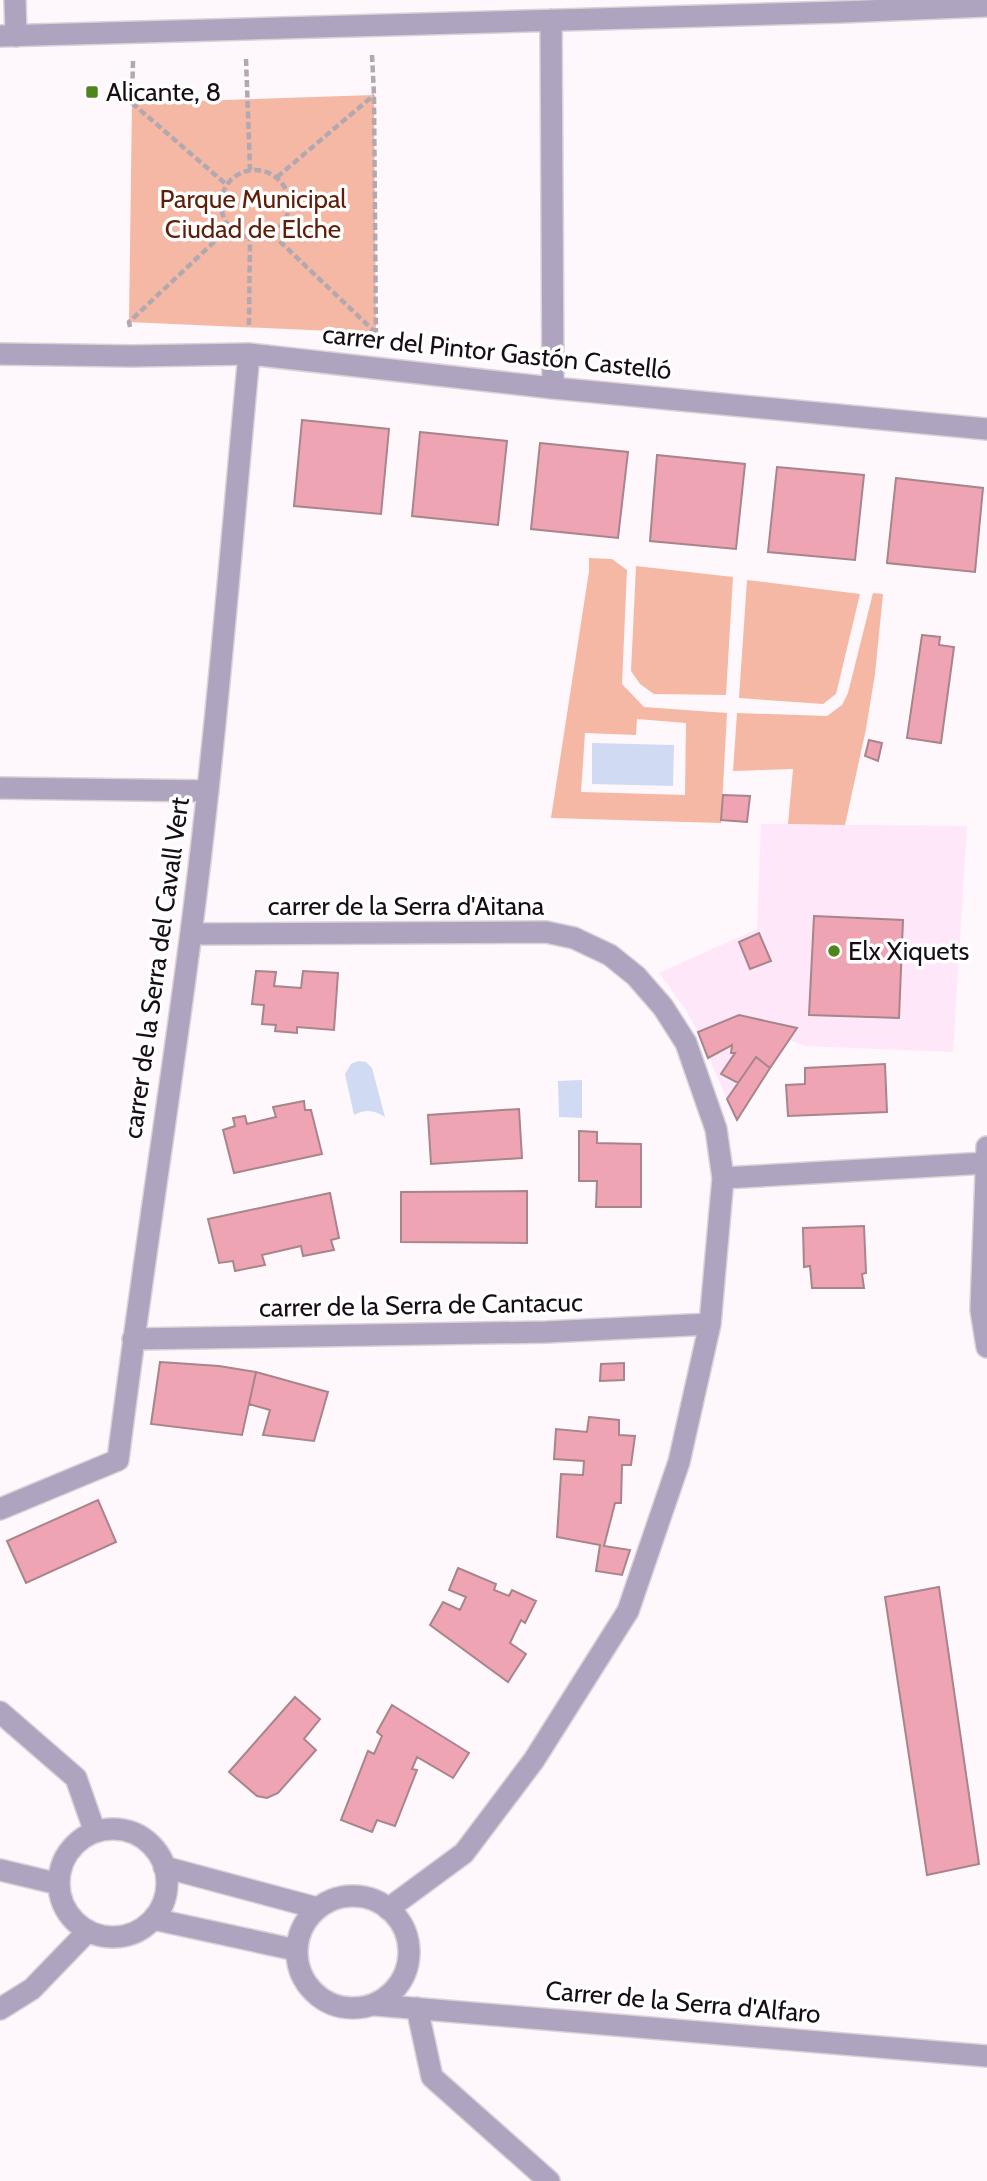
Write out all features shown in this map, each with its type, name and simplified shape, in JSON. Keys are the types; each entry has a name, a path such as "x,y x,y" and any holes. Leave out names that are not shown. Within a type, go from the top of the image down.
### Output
{"street":[{"path":"15,0 8,36 987,6"},
{"path":"551,20 553,388"},
{"name":"carrer del Pintor Gastón Castelló","path":"0,354 249,354 553,388 987,429"},
{"name":"carrer de la Serra del Cavall Vert","path":"0,1508 118,1460 191,934 208,791 249,354"},
{"path":"0,788 208,791"},
{"name":"carrer de la Serra d'Aitana","path":"191,934 545,932 574,937 610,955 636,976 663,1007 686,1043 716,1129 723,1178 710,1324 679,1462 628,1612 534,1760 464,1853 388,1909"},
{"path":"987,1147 981,1310 987,1347"},
{"path":"723,1178 986,1163"},
{"name":"carrer de la Serra de Cantacuc","path":"133,1339 546,1332 710,1324"},
{"path":"0,1712 76,1778 95,1832"},
{"path":"112,1829 129,1831 144,1839 157,1851 164,1867 167,1885 163,1903 153,1919 140,1930 123,1936 106,1937 88,1931 74,1921 61,1897 61,1867 80,1840 95,1832 112,1829"},
{"path":"164,1867 317,1909"},
{"path":"0,1870 59,1884"},
{"path":"353,1896 372,1899 388,1909 401,1923 408,1941 408,1960 403,1978 391,1994 375,2005 356,2009 338,2007 321,1999 307,1986 298,1969 296,1950 306,1920 317,1909 334,1899 353,1896"},
{"path":"153,1919 296,1950"},
{"path":"0,2009 32,1989 88,1931"},
{"name":"Carrer de la Serra d'Alfaro","path":"375,2005 987,2056"},
{"path":"417,2008 432,2077 549,2181"}],"path":[{"path":"371,26 376,368"},
{"path":"245,30 250,170"},
{"path":"133,32 132,103 227,185"},
{"path":"277,177 374,95"},
{"path":"250,170 267,171 277,177 285,185 289,196 287,218 272,234 250,238 230,228 221,206 222,195 234,176 250,170"},
{"path":"130,322 230,228"},
{"path":"272,234 376,333"},
{"path":"249,328 250,238"}],"shaded area":[{"name":"Elx Xiquets","path":"761,824 967,826 953,1052 805,1046 790,1040 770,1068 755,1058 727,1099 698,1032 684,1007 659,973 757,929"}],"green space":[{"name":"Parque Municipal Ciudad de Elche","path":"374,95 376,333 129,322 132,103"},
{"path":"589,558 612,559 627,570 622,684 644,707 727,713 721,823 551,818","holes":["637,719 686,723 685,795 581,792 585,733 636,735"]},
{"path":"636,566 733,577 726,695 654,694 640,684 631,671"},
{"path":"747,580 860,594 836,694 823,704 739,698"},
{"path":"873,593 883,594 875,674 845,825 788,824 793,769 733,771 737,713 827,716 842,705 848,693"}],"water":[{"path":"592,743 674,745 673,786 592,784"},
{"path":"366,1062 372,1068 385,1117 370,1111 354,1115 345,1074 351,1064"},
{"path":"582,1080 582,1118 559,1117 558,1081"}],"building":[{"path":"302,420 389,429 381,514 294,506"},
{"path":"420,432 507,441 498,525 412,516"},
{"path":"540,443 628,452 618,538 531,529"},
{"path":"657,455 745,464 736,549 650,541"},
{"path":"777,467 864,475 855,560 768,552"},
{"path":"896,478 983,488 975,572 887,563"},
{"path":"922,635 940,637 939,645 954,647 941,743 907,738"},
{"path":"869,740 882,743 878,761 865,756"},
{"path":"723,795 750,796 747,822 721,820"},
{"path":"814,916 903,920 899,1018 809,1015"},
{"path":"759,933 771,961 750,969 739,942"},
{"path":"256,971 276,972 274,986 301,988 303,971 338,973 334,1030 297,1027 297,1033 275,1031 276,1025 262,1024 264,1005 252,1004"},
{"path":"739,1015 797,1028 770,1068 756,1057 738,1083 721,1074 735,1053 731,1053 732,1045 708,1058 698,1032"},
{"path":"756,1057 770,1068 737,1120 727,1099"},
{"path":"885,1064 887,1112 788,1116 786,1085 805,1084 805,1068"},
{"path":"304,1101 305,1110 311,1110 322,1154 234,1173 223,1130 235,1126 233,1118 245,1116 247,1124 276,1117 273,1107"},
{"path":"519,1109 522,1158 431,1164 428,1115"},
{"path":"579,1131 597,1132 597,1143 641,1144 641,1207 596,1207 597,1181 579,1181"},
{"path":"527,1191 527,1243 401,1242 401,1192"},
{"path":"330,1193 339,1238 331,1240 334,1250 303,1256 301,1246 262,1255 265,1265 235,1271 233,1261 219,1263 208,1219"},
{"path":"864,1226 864,1288 812,1288 810,1266 804,1267 803,1228"},
{"path":"160,1362 219,1366 256,1372 242,1435 151,1424"},
{"path":"624,1363 624,1380 600,1381 601,1364"},
{"path":"256,1372 328,1392 314,1441 263,1435 270,1410 249,1404"},
{"path":"589,1417 619,1420 619,1435 635,1436 631,1465 622,1465 621,1503 615,1503 604,1546 630,1550 622,1575 596,1571 600,1545 557,1537 561,1474 583,1475 584,1461 554,1459 556,1429 587,1432"},
{"path":"98,1500 116,1542 26,1583 7,1541"},
{"path":"458,1568 496,1584 494,1590 509,1596 512,1590 536,1601 525,1623 521,1620 510,1643 526,1654 508,1682 430,1625 443,1602 460,1610 466,1597 449,1590"},
{"path":"939,1587 979,1864 927,1875 885,1597"},
{"path":"295,1697 320,1719 304,1739 316,1750 278,1793 267,1798 257,1796 229,1772"},
{"path":"392,1705 469,1753 453,1778 417,1757 412,1769 417,1770 395,1826 377,1820 372,1832 341,1820 368,1751 374,1754 382,1736 377,1732"}],"place":[{"name":"Alicante, 8","path":"92,92"},
{"name":"Elx Xiquets","path":"834,951"}]}
